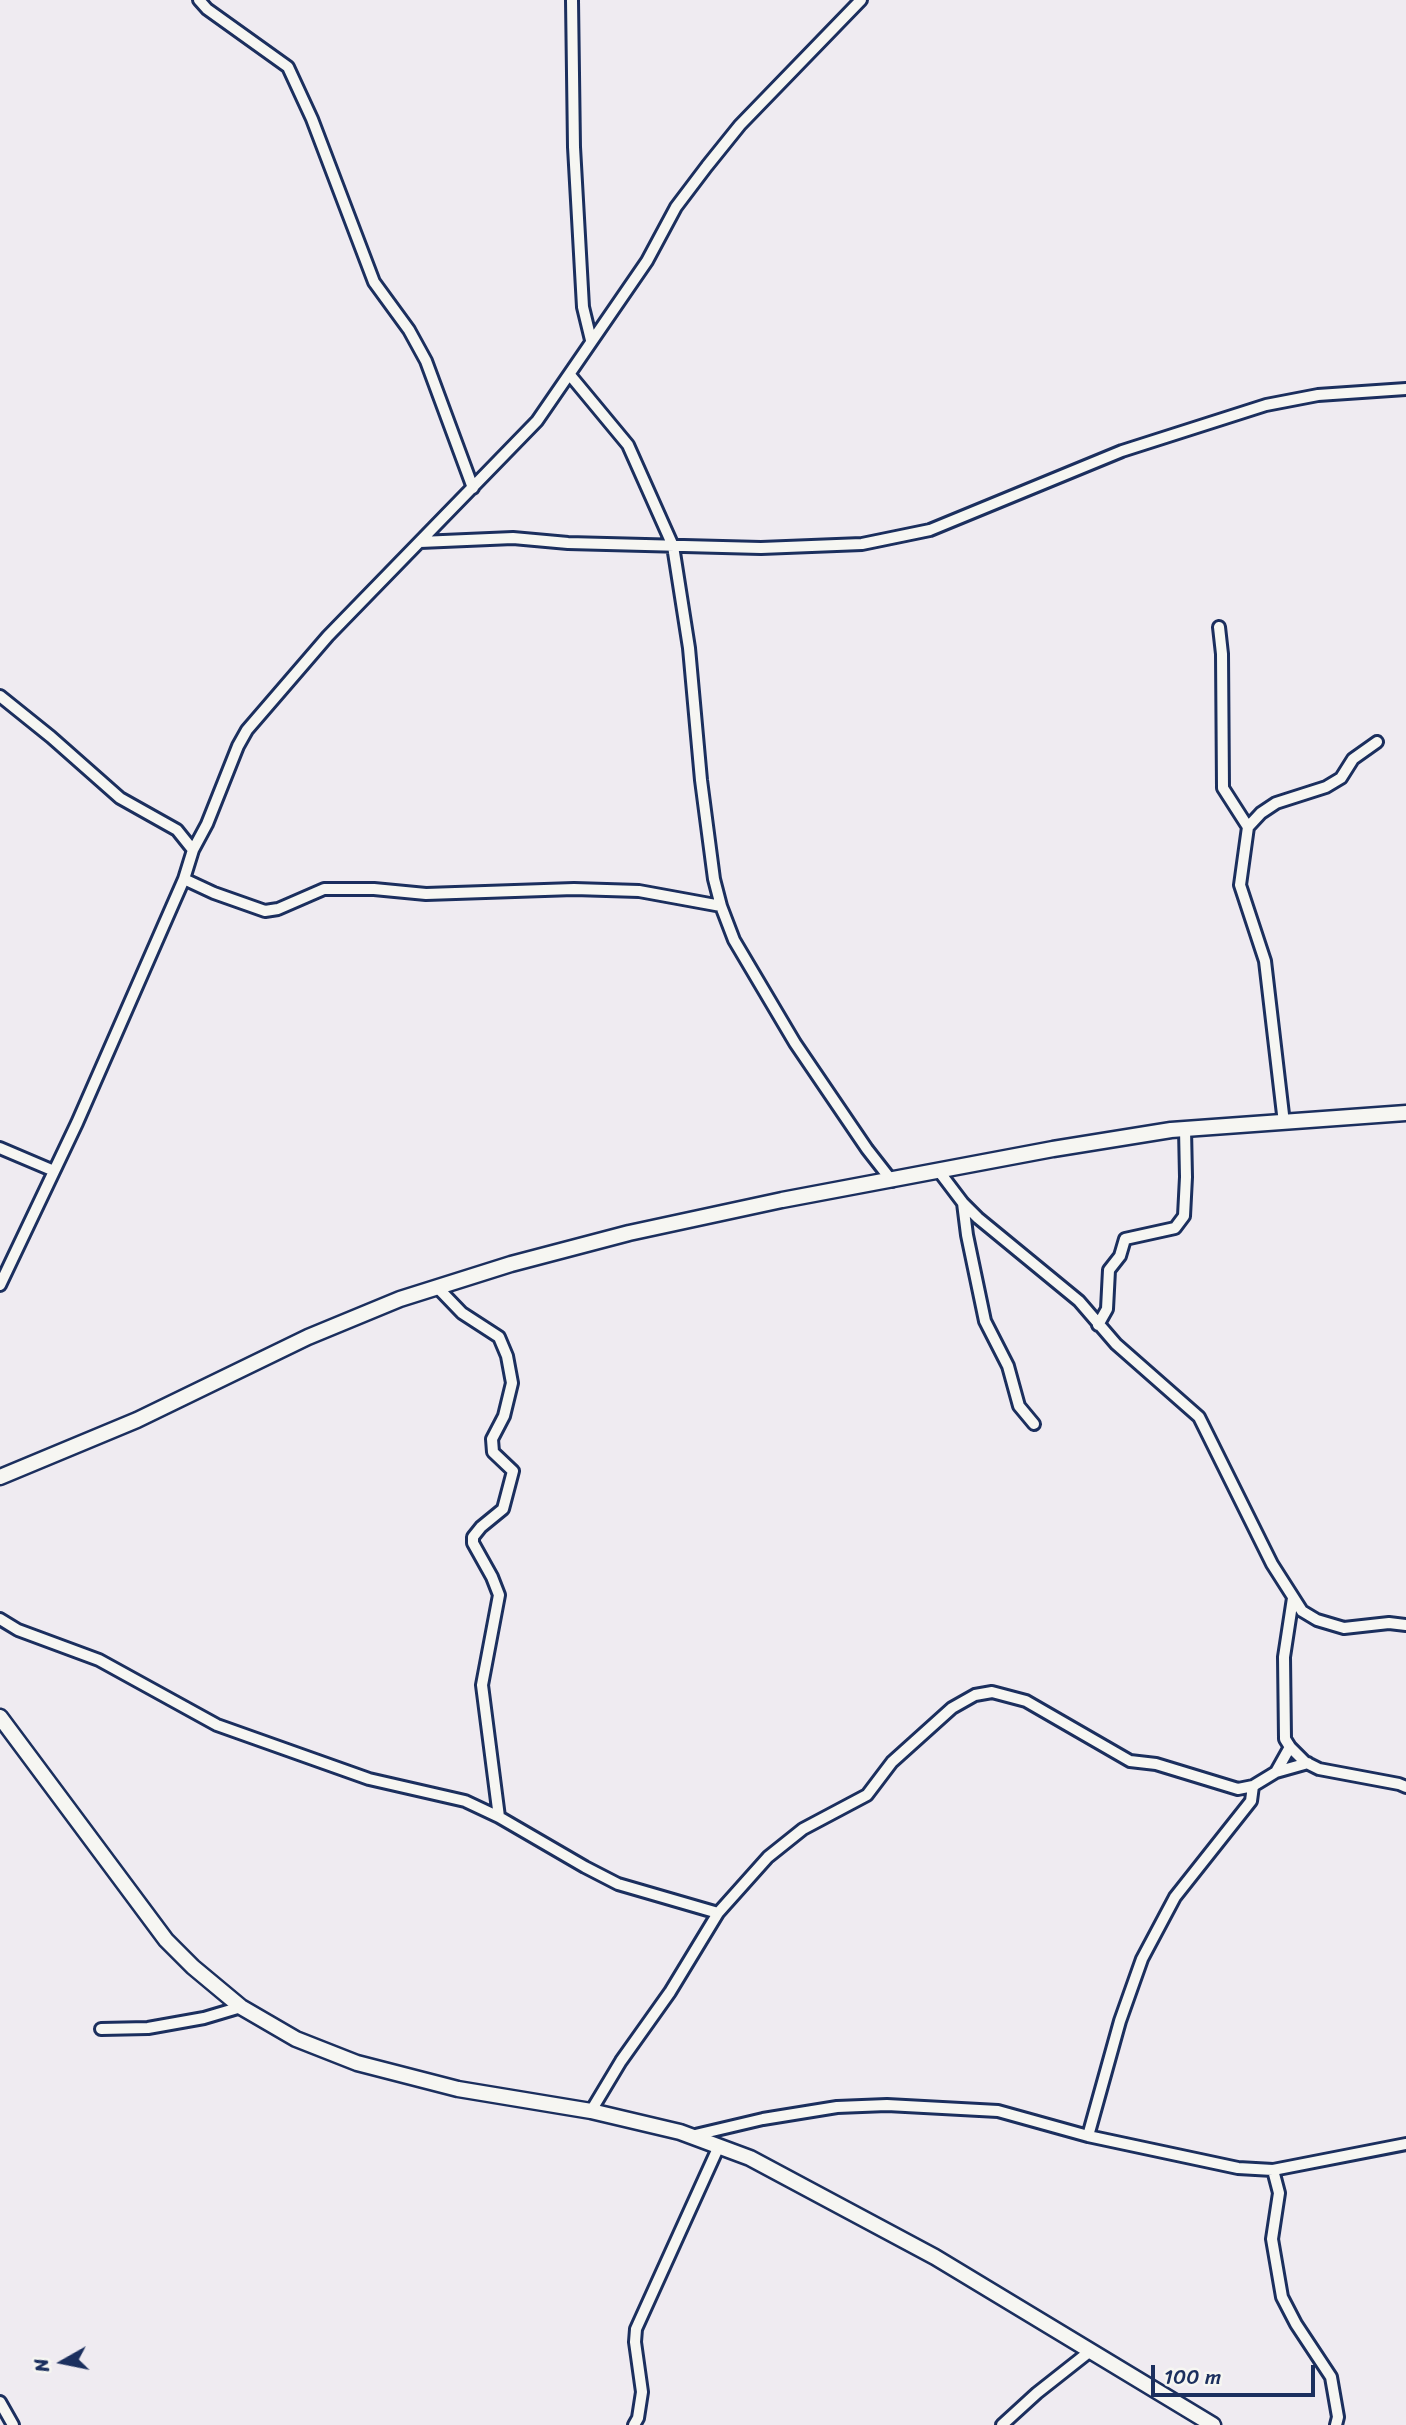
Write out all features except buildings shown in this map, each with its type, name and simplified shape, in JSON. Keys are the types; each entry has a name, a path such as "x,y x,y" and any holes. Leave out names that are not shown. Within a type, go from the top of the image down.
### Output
{"street":[{"path":"199,0 207,9 289,67 313,120 374,282 409,330 426,361 473,488"},
{"path":"572,0 574,147 583,307 591,340"},
{"path":"0,1285 54,1171 247,730 328,636 537,421 647,261 676,207 707,166 740,125 861,0"},
{"path":"570,375 628,445 673,546 695,701 701,779 714,879 734,940 795,1043 892,1181"},
{"path":"420,542 513,538 568,543 761,548 850,545 930,530 1087,464 1240,413 1318,395 1406,389"},
{"path":"1219,627 1222,654 1223,788 1248,827"},
{"path":"0,696 120,798 177,830 193,849"},
{"path":"1284,1123 1265,961 1240,885 1248,827 1261,813 1276,803 1326,787 1341,778 1353,759 1377,742"},
{"path":"184,878 214,893 265,911 278,909 324,889 374,889 426,894 575,889 639,891 721,906"},
{"path":"0,1477 136,1420 308,1337 400,1299 511,1264 629,1233 782,1200 1053,1149 1185,1129 1406,1113"},
{"path":"1098,1325 1107,1309 1109,1270 1120,1256 1125,1239 1175,1228 1184,1216 1185,1129"},
{"path":"0,1148 54,1171"},
{"path":"938,1170 963,1203 1079,1301 1098,1325 1167,1391 1199,1417 1272,1564 1302,1611 1317,1620 1344,1628 1389,1623 1406,1625"},
{"path":"963,1203 985,1321 1008,1366 1020,1406 1034,1424"},
{"path":"438,1287 462,1313 499,1338 507,1356 512,1383 504,1416 492,1439 493,1452 513,1471 503,1509 473,1537 473,1543 499,1595 482,1685 499,1817"},
{"path":"1293,1598 1284,1657 1285,1738 1290,1747 1308,1763 1320,1769 1406,1787"},
{"path":"0,1619 19,1630 99,1660 217,1725 369,1779 465,1801 499,1817 618,1884 718,1913"},
{"path":"591,2111 621,2061 670,1992 718,1913 768,1857 803,1829 867,1795 892,1762 952,1709 975,1695 992,1692 1026,1702 1130,1761 1156,1764 1238,1789 1253,1786 1276,1772 1308,1763"},
{"path":"0,1717 166,1940 193,1967 241,2007 296,2039 357,2063 458,2089 591,2111 691,2136 750,2158 935,2257 1213,2425"},
{"path":"1276,1772 1290,1747"},
{"path":"1088,2136 1120,2021 1142,1959 1175,1897 1251,1801 1253,1786"},
{"path":"101,2029 148,2028 204,2018 241,2007"},
{"path":"691,2136 763,2119 837,2107 887,2105 998,2111 1088,2136 1238,2168 1273,2170 1406,2144"},
{"path":"634,2425 638,2418 642,2392 635,2342 636,2329 719,2146"},
{"path":"1273,2170 1279,2193 1272,2239 1282,2297 1296,2324 1331,2377 1338,2417 1336,2425"},
{"path":"1002,2425 1089,2352"},
{"path":"0,2402 13,2425"}]}
